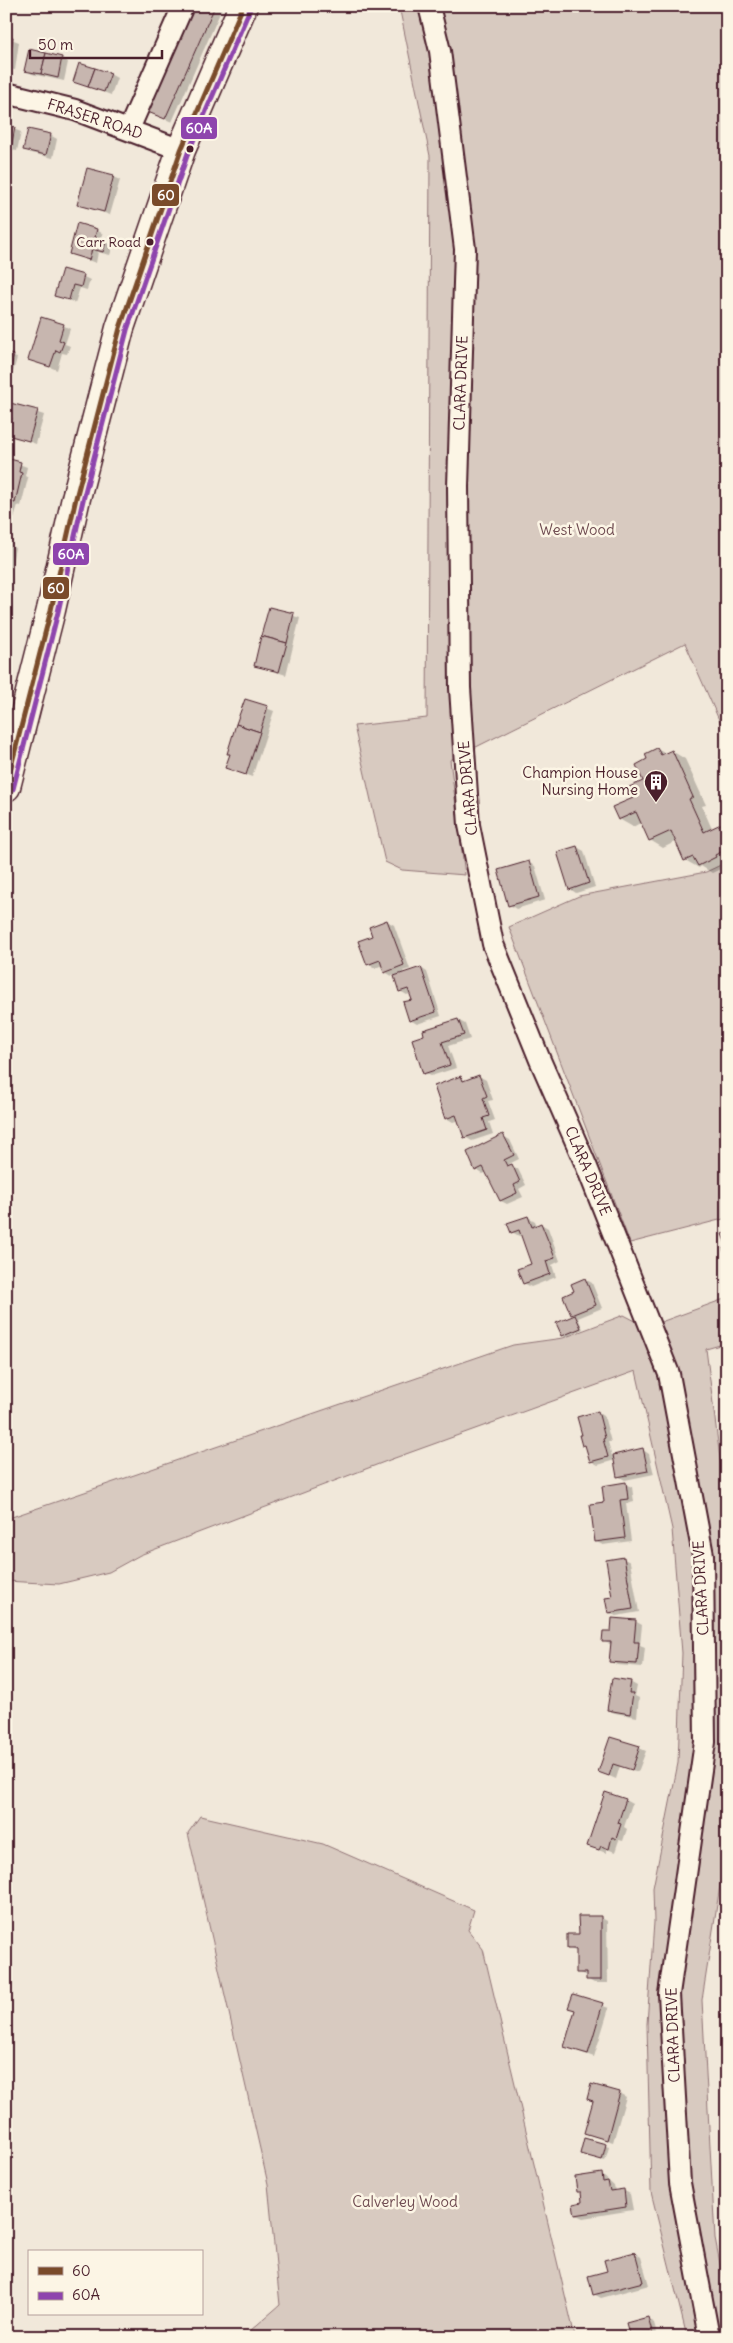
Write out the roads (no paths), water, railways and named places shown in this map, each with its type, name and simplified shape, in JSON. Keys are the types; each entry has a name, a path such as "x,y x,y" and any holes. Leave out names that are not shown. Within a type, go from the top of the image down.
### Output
{"main road":[{"path":"6,787 49,620 76,498 120,328 181,150 243,6"}],"street":[{"path":"129,129 183,6"},
{"name":"CLARA DRIVE","path":"429,6 440,52 465,249 458,486 460,688 468,825 493,944 642,1301 669,1374 703,1555 705,1742 670,1994 680,2183 709,2337"},
{"name":"FRASER ROAD","path":"6,93 75,110 181,150"}],"place":[{"name":"Carr Road","path":"150,242"},
{"name":"Champion House Nursing Home","path":"656,803"}],"park label":[{"name":"West Wood","path":"577,530"},
{"name":"Calverley Wood","path":"405,2202"}]}
